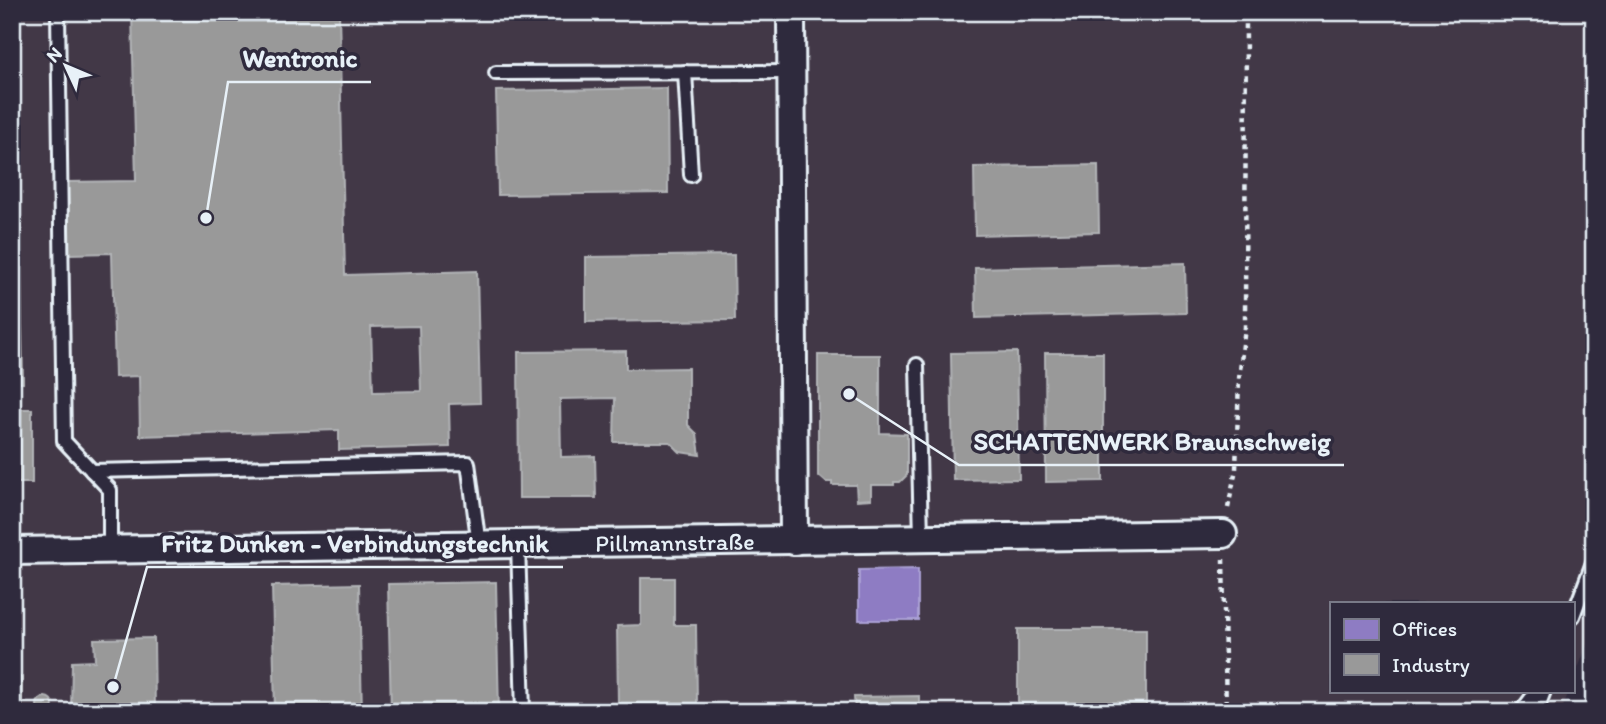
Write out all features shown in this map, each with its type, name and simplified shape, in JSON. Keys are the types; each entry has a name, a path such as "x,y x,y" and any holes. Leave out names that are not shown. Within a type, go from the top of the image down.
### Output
{"street":[{"path":"791,12 794,541"},
{"name":"Pillmannstraße","path":"12,551 1223,534"}],"lane":[{"path":"58,12 64,441 110,490 110,550"},
{"path":"685,72 691,175"},
{"path":"496,73 791,72"},
{"path":"917,365 921,539"},
{"path":"92,471 468,463 479,545"},
{"path":"518,544 523,712"},
{"path":"1574,613 1592,564"},
{"path":"1521,712 1536,692"},
{"path":"1536,712 1544,692"}],"path":[{"path":"1226,712 1223,534 1236,469 1238,379 1245,327 1247,12"},
{"path":"1585,712 1594,690"}],"shaded area":[{"path":"12,12 1594,12 1594,628 1574,678 1574,602 1330,602 1330,692 1569,692 1561,712 12,712"}],"building: Offices":[{"path":"918,569 918,620 859,620 859,570"}],"building: Industry":[{"path":"132,12 339,12 345,275 477,271 480,403 449,404 450,447 339,450 339,430 140,436 139,376 115,377 112,253 69,254 67,182 136,181","holes":["419,326 421,391 373,392 371,327"]},
{"path":"667,88 668,193 498,195 496,91"},
{"path":"1098,165 1099,232 975,235 974,167"},
{"path":"734,255 735,320 586,322 586,257"},
{"path":"1185,263 1186,313 976,318 975,268"},
{"path":"21,265 23,383 12,383 12,266"},
{"path":"626,351 626,369 688,368 688,425 697,434 700,455 680,452 670,442 614,442 615,398 560,399 561,457 595,456 596,498 519,498 518,352"},
{"path":"1017,352 1019,479 953,480 951,353"},
{"path":"1045,353 1103,353 1103,481 1046,482"},
{"path":"818,355 880,355 880,433 907,434 907,475 900,482 894,482 894,485 871,485 871,499 857,500 856,485 832,485 832,482 826,482 818,475"},
{"path":"12,409 32,409 32,483 12,483"},
{"path":"641,578 674,578 674,625 696,625 697,703 618,704 617,626 641,625"},
{"path":"496,582 499,712 391,712 388,584"},
{"path":"359,584 362,712 275,712 272,586"},
{"path":"1018,629 1146,629 1146,712 1018,712"},
{"path":"154,638 155,712 71,712 72,662 95,661 94,639"},
{"path":"12,677 22,677 22,712 12,712"},
{"path":"919,696 919,712 855,712 854,697"},
{"path":"45,697 53,705 45,713 37,705"}],"place":[{"name":"Wentronic","path":"206,218"},
{"name":"SCHATTENWERK Braunschweig","path":"849,394"},
{"name":"Fritz Dunken - Verbindungstechnik","path":"113,687"}]}
